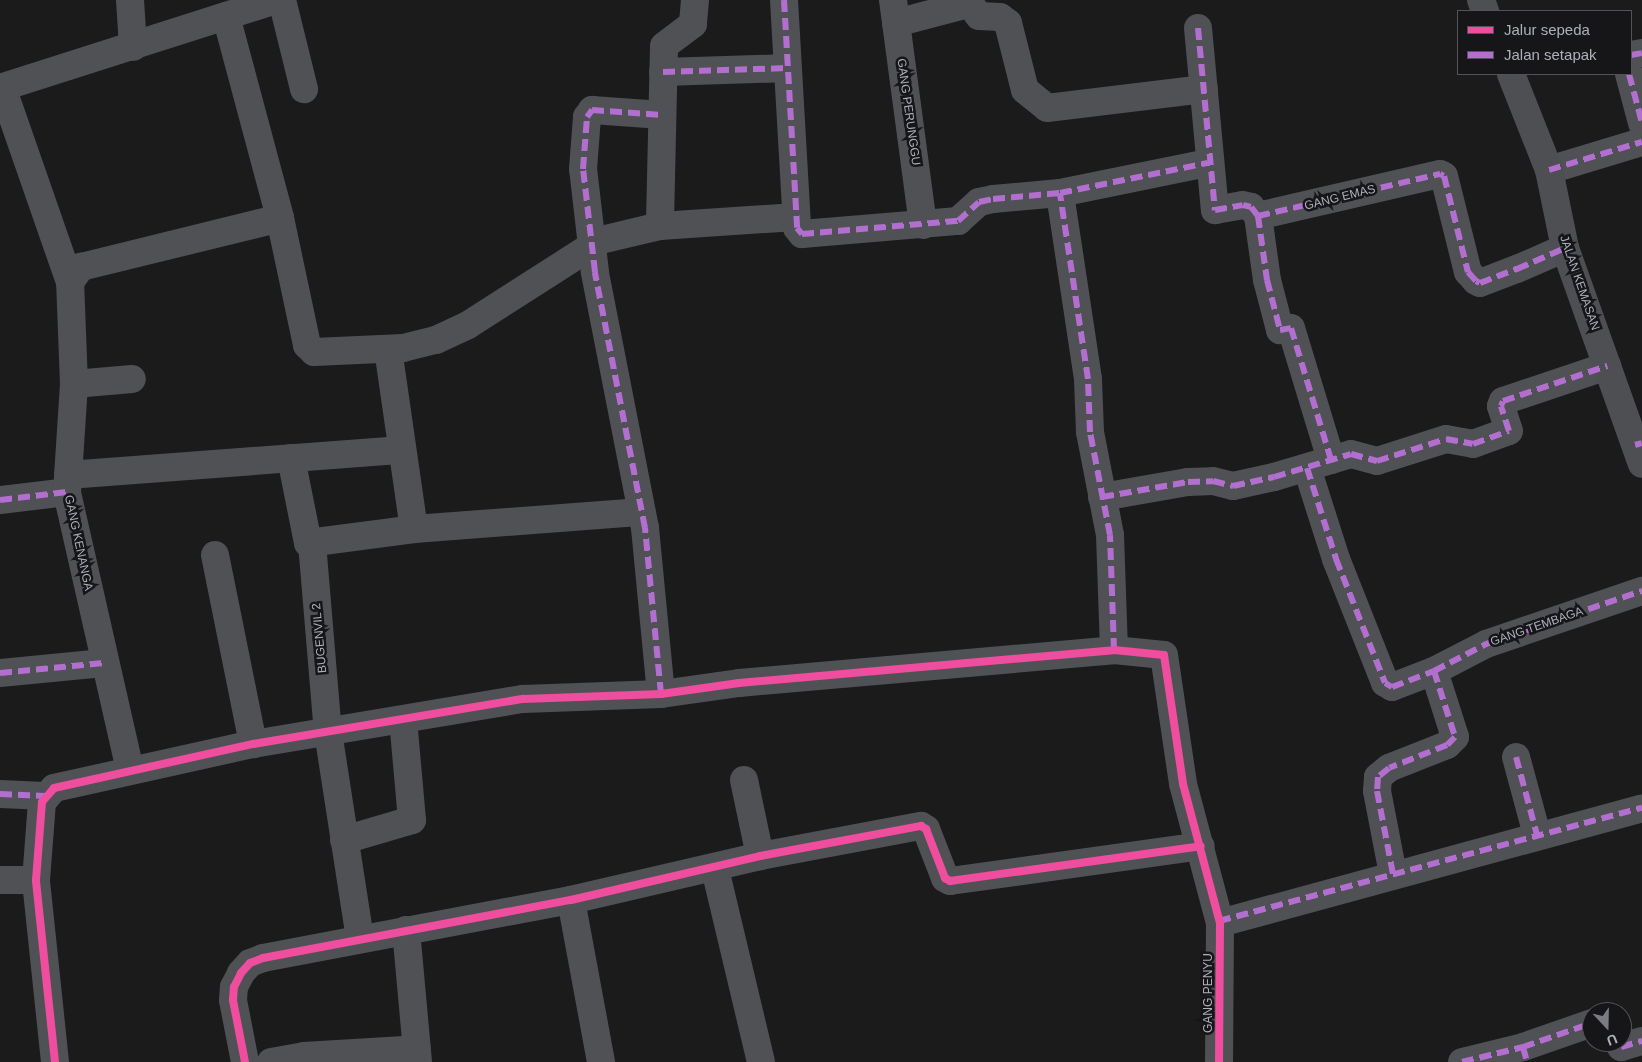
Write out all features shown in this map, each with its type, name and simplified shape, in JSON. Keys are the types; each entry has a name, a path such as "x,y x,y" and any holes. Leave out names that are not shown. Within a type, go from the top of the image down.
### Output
{"street":[{"path":"130,0 133,47"},
{"path":"1,87 133,47 276,0"},
{"path":"282,0 304,89"},
{"path":"660,226 664,46 693,24 695,0"},
{"path":"784,0 796,217 797,228 802,234 958,221 979,202 1060,193 1208,163"},
{"path":"894,11 968,2 979,16 1000,17 1008,23 1025,90 1047,108 1204,89"},
{"name":"GANG PERUNGGU","path":"894,11 923,224"},
{"path":"226,16 280,218 307,345 314,352 388,349 436,340 468,325 610,236 660,226 796,217"},
{"path":"1198,28 1208,163 1215,210 1247,205 1258,216 1267,280 1280,330 1291,328 1319,464"},
{"path":"663,72 787,68"},
{"name":"JALAN KEMASAN","path":"1511,75 1549,170 1565,248 1640,451"},
{"path":"1629,75 1642,123"},
{"name":"GANG KENANGA","path":"1,87 70,282 74,384 68,484 104,663 130,770"},
{"path":"661,694 642,512 592,247 582,170 588,113 592,110 662,115"},
{"path":"1549,170 1642,142"},
{"name":"GANG EMAS","path":"1258,216 1440,174 1444,176 1468,272 1476,281 1480,282 1517,270 1565,248"},
{"path":"55,1062 36,880 45,796 54,788 253,744 523,699 661,694 739,683 1114,650 1110,535 1090,432 1088,379 1060,193"},
{"path":"70,282 82,267 280,218"},
{"path":"388,349 414,528"},
{"path":"1102,497 1188,482 1213,481 1233,486 1351,454 1377,460 1442,439 1451,438 1470,444 1490,439 1509,431 1501,402 1607,366"},
{"path":"74,384 132,379"},
{"path":"0,500 68,484 291,458 402,450"},
{"name":"BUGENVIL 2","path":"291,458 306,539 312,543 328,732 360,938"},
{"name":"GANG TEMBAGA","path":"1319,464 1336,560 1385,683 1392,687 1434,671 1486,644 1642,591"},
{"path":"312,543 414,528 642,512"},
{"path":"215,556 253,744"},
{"name":"GANG PENYU","path":"1114,650 1164,655 1184,784 1220,924 1219,1062"},
{"path":"0,673 104,663"},
{"path":"1393,874 1376,784 1382,772 1447,745 1455,737 1434,671"},
{"path":"344,840 412,820 402,719"},
{"path":"1516,757 1538,835"},
{"path":"744,780 760,856"},
{"path":"0,794 45,796"},
{"path":"1220,924 1393,874 1642,808"},
{"path":"245,1062 233,1000 234,987 241,972 250,963 263,958 360,938 571,900 760,856 921,826 926,829 945,878 950,881 1201,846"},
{"path":"715,868 761,1062"},
{"path":"0,880 36,880"},
{"path":"571,900 601,1062"},
{"path":"271,1062 304,1056 417,1056 406,930"},
{"path":"1462,1062 1525,1055 1582,1028"}],"marked path":[{"path":"784,0 797,228 802,234 958,221 979,202 1060,193"},
{"path":"1198,28 1215,210 1243,205 1251,207 1258,216 1440,174 1444,176 1468,272 1476,281 1480,283 1565,248"},
{"path":"1632,55 1642,53"},
{"path":"663,72 787,68"},
{"path":"1629,75 1642,123"},
{"path":"661,694 645,528 595,272 583,169 587,117 592,110 662,115"},
{"path":"1549,170 1642,142"},
{"path":"1114,650 1110,535 1090,432 1088,379 1060,193 1208,163"},
{"path":"1258,216 1267,280 1280,330 1291,328 1331,460"},
{"path":"1102,497 1188,482 1213,481 1233,486 1274,477 1351,454 1377,461 1446,439 1473,444 1509,431 1501,406 1503,401 1607,366"},
{"path":"1635,445 1642,443"},
{"path":"1307,468 1336,559 1385,683 1392,687 1434,671 1455,737 1447,745 1389,768 1378,777 1377,791 1393,874"},
{"path":"0,500 67,492"},
{"path":"1434,671 1486,644 1642,591"},
{"path":"0,673 104,663"},
{"path":"1516,757 1537,835"},
{"path":"0,794 45,796"},
{"path":"1219,921 1642,808"},
{"path":"1462,1062 1523,1047 1582,1026"},
{"path":"1632,1044 1642,1041"},
{"path":"1523,1047 1527,1062"}],"cycle path":[{"path":"55,1062 36,880 42,802 54,788 253,744 523,699 661,694 739,683 1114,650 1164,655 1183,784 1220,923 1219,1062"},
{"path":"245,1062 233,1000 234,987 241,973 250,963 263,958 571,900 760,856 921,826 926,829 945,878 950,881 1201,846"}]}
